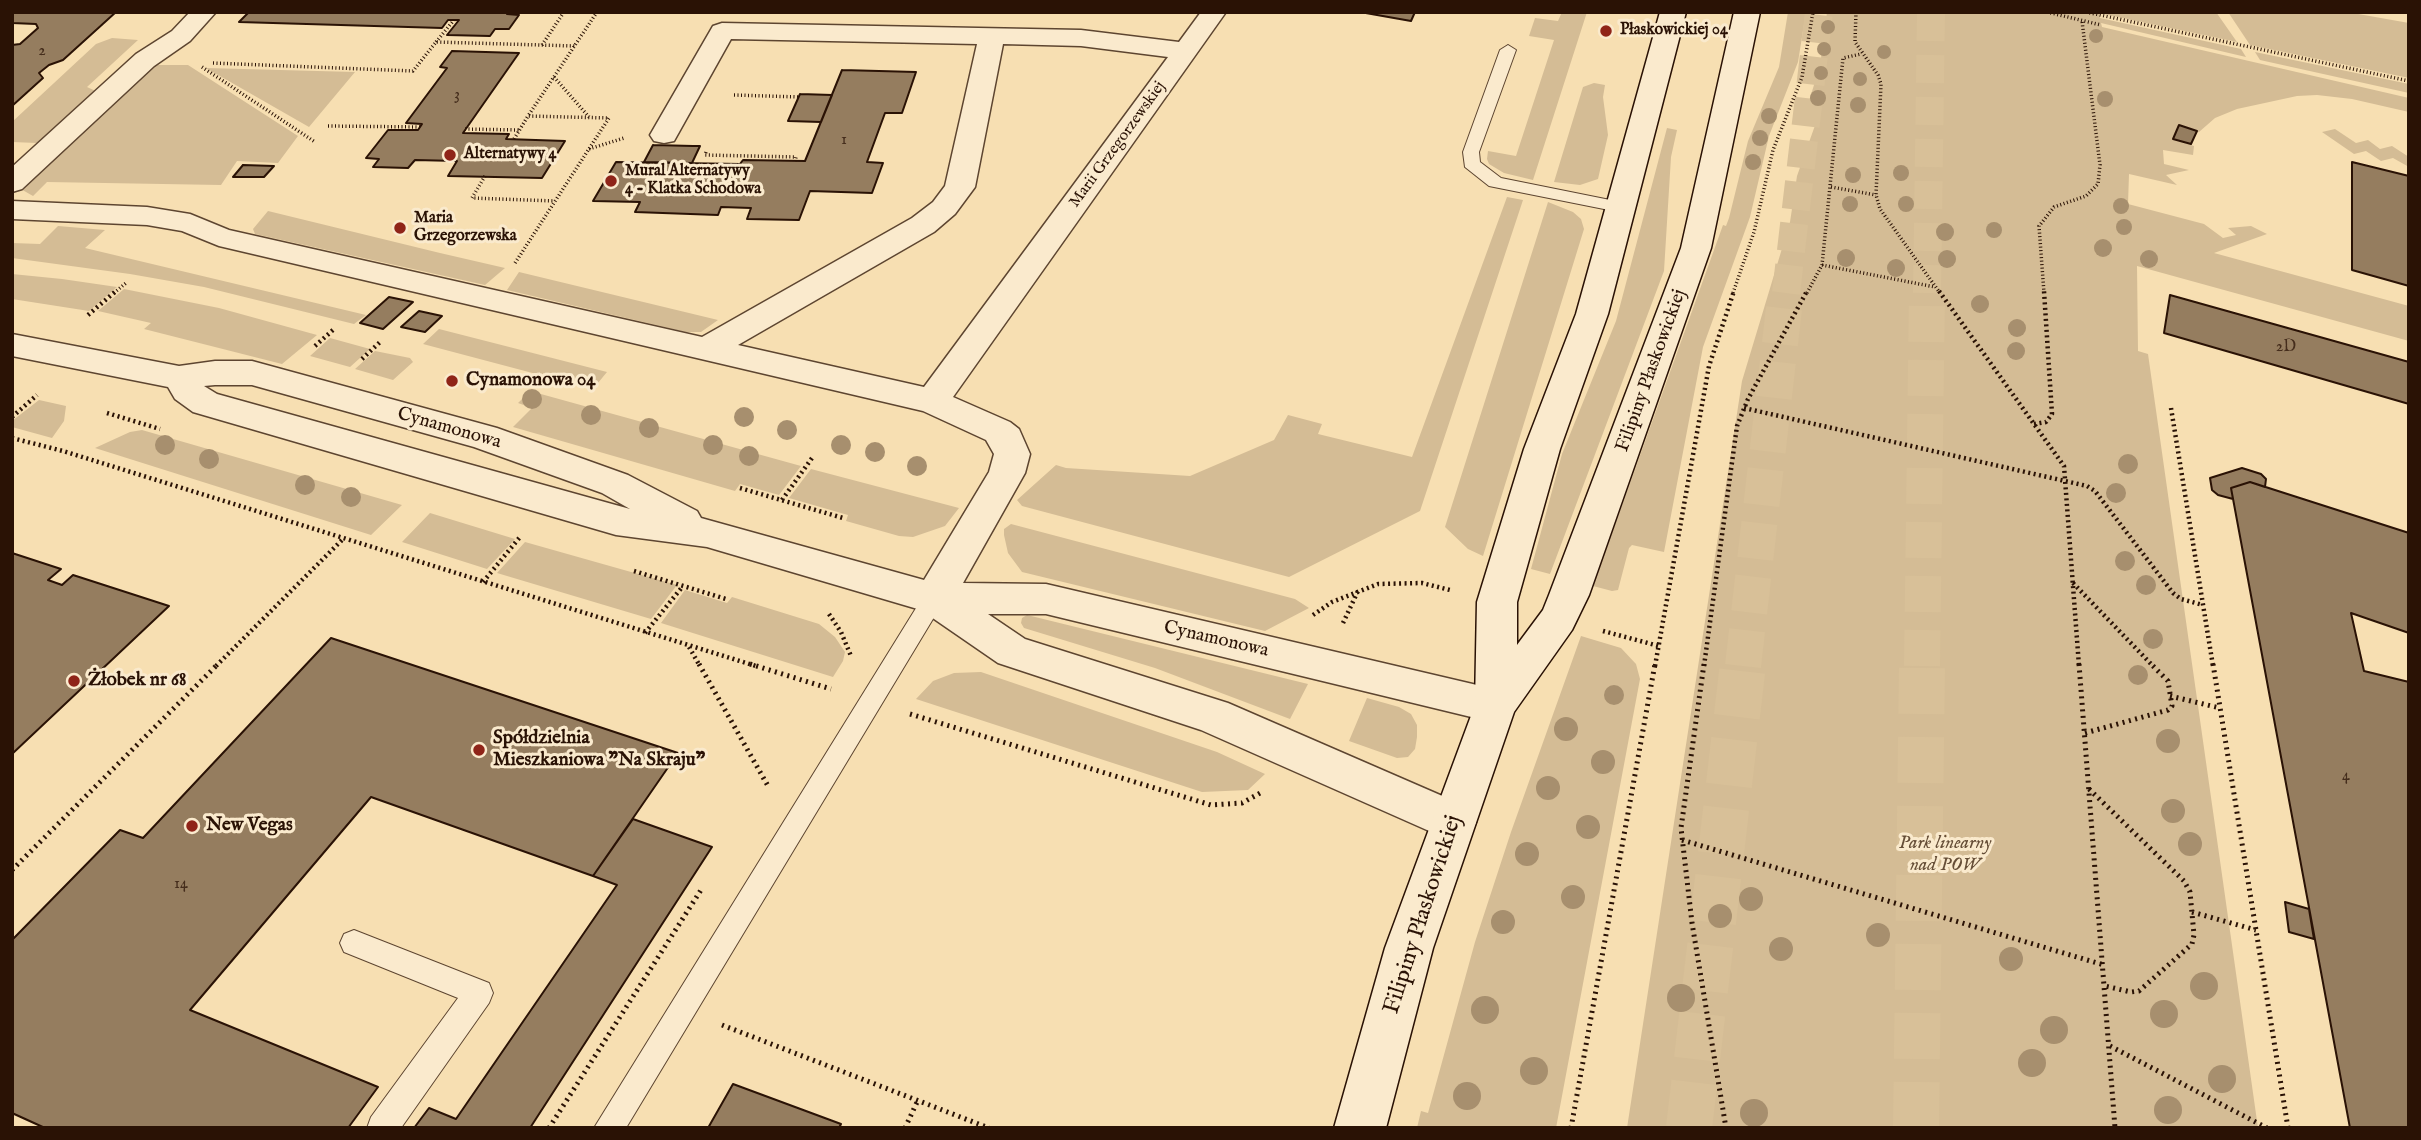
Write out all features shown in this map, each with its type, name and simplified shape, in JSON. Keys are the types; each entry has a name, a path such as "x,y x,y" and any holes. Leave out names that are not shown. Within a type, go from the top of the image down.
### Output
{"street":[{"path":"12,183 145,60 181,36 204,12"},
{"path":"1081,38 1094,12"},
{"name":"Marii Grzegorzewskiej","path":"932,401 1214,12"},
{"name":"Filipiny Płaskowickiej","path":"1496,705 1497,602 1542,449 1592,314 1673,12"},
{"name":"Filipiny Płaskowickiej","path":"1360,1128 1409,948 1496,705 1558,619 1663,341 1704,220 1747,12"},
{"path":"664,135 722,32 1081,38 1186,51"},
{"path":"704,350 923,225 944,208 960,187 992,36"},
{"path":"12,210 147,216 190,223 219,237 932,401 998,431 1006,438 1012,454 1007,473 934,598"},
{"name":"Cynamonowa","path":"12,345 179,378 187,391 205,403 616,521 707,534 934,598 1045,599 1496,705"},
{"name":"Cynamonowa","path":"934,598 1012,651 1213,716 1454,822"}],"lane":[{"path":"1508,50 1471,152 1471,163 1475,169 1495,182 1619,207"},
{"path":"609,1128 934,598"},
{"path":"354,943 479,993 382,1128"}],"path":[{"path":"542,45 564,12"},
{"path":"514,139 597,12"},
{"path":"1571,1128 1713,351 1754,232 1773,150 1802,77 1813,12"},
{"path":"1856,12 1854,36 1861,54 1878,75 1881,85 1876,195 1880,209 2064,466 2115,1128"},
{"path":"2047,12 2101,25"},
{"path":"2086,12 2409,81"},
{"path":"315,142 194,63 414,71 454,20"},
{"path":"2034,424 2046,422 2052,414 2039,226 2054,207 2086,196 2096,188 2100,165 2082,21"},
{"path":"436,42 575,46"},
{"path":"1726,1128 1681,840 1737,426 1744,408 1822,265 1843,58 1861,54"},
{"path":"554,77 589,117"},
{"path":"687,94 800,97"},
{"path":"528,116 609,118 537,229"},
{"path":"328,126 420,127"},
{"path":"465,129 520,130"},
{"path":"588,150 631,136"},
{"path":"710,143 705,155 796,157 795,161"},
{"path":"485,177 472,198 555,201"},
{"path":"1831,187 1876,195"},
{"path":"1822,265 1936,288"},
{"path":"88,315 126,283"},
{"path":"12,418 39,395 26,392"},
{"path":"1744,408 2065,480 2092,489 2173,593 2181,599 2203,605"},
{"path":"2171,408 2288,1128"},
{"path":"12,438 76,455 645,633 1211,805 1242,803 1255,798 1269,784"},
{"path":"782,500 812,458"},
{"path":"740,488 843,518"},
{"path":"483,582 520,536"},
{"path":"12,870 344,538"},
{"path":"788,557 841,632 871,702"},
{"path":"1341,628 1358,591 1378,584 1422,583 1456,591"},
{"path":"2073,583 2168,681 2172,706 2168,710 2085,733"},
{"path":"645,633 683,586"},
{"path":"1592,628 1660,647"},
{"path":"689,646 768,786"},
{"path":"824,700 831,689"},
{"path":"2170,696 2220,708"},
{"path":"760,798 775,776"},
{"path":"2089,788 2184,881 2190,892 2194,935 2192,944 2139,991 2130,992 2105,986"},
{"path":"1681,840 2104,965"},
{"path":"549,1128 709,878"},
{"path":"2192,912 2256,930"},
{"path":"636,992 989,1128"},
{"path":"2109,1046 2267,1128"},
{"path":"905,1128 918,1100"}],"green space":[{"path":"1562,12 1587,12 1533,180 1504,173 1489,164 1488,151 1516,156 1554,40 1529,36 1535,18 1558,21"},
{"path":"1788,12 1806,12 1798,62 1769,136 1750,217 1703,347 1664,552 1632,545 1618,590 1593,586 1723,225 1726,226 1729,218 1748,141 1779,67"},
{"name":"Park linearny nad POW","path":"1827,12 2216,12 2237,42 2099,13 2100,18 2241,49 2246,57 2101,23 2102,27 2409,98 2409,112 2352,99 2317,95 2297,96 2237,109 2215,118 2199,132 2179,126 2174,139 2194,146 2193,155 2163,150 2164,164 2189,170 2166,175 2177,185 2129,174 2128,204 2204,224 2223,238 2236,235 2228,228 2251,226 2267,234 2214,253 2409,306 2409,341 2137,266 2138,351 2148,354 2258,1128 1627,1128 1742,381 1790,222 1797,176 1818,117 1808,104 1820,66"},
{"path":"2228,12 2347,12 2409,23 2409,78 2250,45"},
{"path":"112,38 138,40 87,87 100,93 52,138 37,143 12,142 12,122 96,44"},
{"path":"2255,52 2409,84 2409,93 2260,60"},
{"path":"188,65 298,136 278,163 237,161 221,185 47,182 33,196 19,188 150,67"},
{"path":"206,68 355,72 309,127"},
{"path":"1594,83 1605,85 1603,97 1608,135 1598,179 1580,185 1554,182 1583,87"},
{"path":"1667,128 1677,130 1671,157 1664,271 1550,574 1531,569 1562,454 1616,321"},
{"path":"2335,129 2356,143 2368,140 2380,149 2392,146 2409,157 2409,167 2393,158 2381,161 2366,151 2354,154 2322,132"},
{"path":"1507,197 1523,200 1420,511 1289,577 1022,506 1017,500 1056,465 1066,468 1190,476 1274,440 1288,415 1322,424 1318,434 1412,457"},
{"path":"1548,202 1573,212 1581,219 1584,229 1483,556 1468,549 1445,527"},
{"path":"268,211 505,268 485,285 255,234 253,229"},
{"path":"58,226 105,230 85,248 366,315 354,324 204,287 12,258 12,243 40,244"},
{"path":"519,272 718,320 701,332 686,332 507,290"},
{"path":"12,274 117,287 89,311 12,299"},
{"path":"124,289 219,308 317,335 282,364 144,329 151,323 98,311"},
{"path":"439,329 607,372 593,389 423,344"},
{"path":"330,338 370,349 350,367 310,356"},
{"path":"375,351 410,358 413,362 393,380 355,369"},
{"path":"530,391 801,466 779,495 740,484 735,491 513,427 532,408 518,403"},
{"path":"39,400 66,406 64,421 52,438 12,427 12,421"},
{"path":"142,430 402,505 371,535 95,448 130,432"},
{"path":"811,469 959,508 945,526 913,537 899,536 846,521 848,515 789,498"},
{"path":"430,513 515,539 487,569 402,542"},
{"path":"1011,524 1295,599 1309,608 1265,631 1022,572 1008,553 1004,529"},
{"path":"525,542 677,585 651,619 497,573"},
{"path":"685,590 727,603 732,597 819,624 835,637 845,652 843,661 833,677 661,623"},
{"path":"1027,615 1308,684 1290,719 1155,668 1024,628 1022,618"},
{"path":"1581,636 1621,648 1636,664 1640,679 1556,1128 1417,1128 1421,1111 1428,1113 1475,942"},
{"path":"981,672 1217,752 1265,774 1248,790 1202,792 916,699 933,681 954,673"},
{"path":"1367,698 1399,707 1411,714 1417,725 1417,737 1415,749 1408,757 1397,758 1349,741"}],"building":[{"path":"12,12 116,12 63,60 49,65 39,73 43,78 12,106 12,45 20,44 38,28 36,24 12,23"},
{"path":"249,12 508,12 507,14 519,15 509,29 495,29 490,36 447,35 459,20 448,20 442,28 239,22"},
{"path":"1360,12 1415,12 1411,21"},
{"path":"452,51 519,53 463,133 509,134 506,139 565,141 542,178 448,176 457,161 415,160 408,168 373,167 379,159 366,158 388,130 418,130 422,124 406,123 447,68 440,67"},
{"path":"842,70 916,72 902,113 885,113 867,162 883,163 872,193 810,191 799,220 747,219 751,208 721,207 718,215 635,212 640,202 593,201 616,162 740,164 743,160 805,161"},
{"path":"800,94 832,95 821,122 788,121"},
{"path":"2179,125 2197,131 2191,144 2173,139"},
{"path":"653,145 700,146 692,163 644,162"},
{"path":"2352,162 2409,176 2409,286 2352,270"},
{"path":"243,165 274,166 264,177 233,177"},
{"path":"2170,295 2409,362 2409,404 2164,333"},
{"path":"389,297 413,302 383,329 360,323"},
{"path":"419,311 442,316 425,332 401,327"},
{"path":"2242,468 2261,474 2266,479 2265,487 2250,482 2231,488 2233,499 2218,495 2212,490 2210,478"},
{"path":"2250,482 2409,533 2409,633 2351,613 2364,671 2409,682 2409,1128 2350,1128 2231,488"},
{"path":"12,553 61,569 48,580 62,585 73,575 169,606 12,754"},
{"path":"331,638 678,753 593,876 371,797 190,1010 378,1087 348,1128 45,1128 12,1113 12,940 120,830 143,838"},
{"path":"633,819 712,847 530,1128 414,1128 429,1108 456,1119 617,885 593,876"},
{"path":"2285,902 2309,909 2314,939 2289,932"},
{"path":"733,1084 841,1124 839,1128 708,1128"}],"tunnel":[{"path":"1786,293 1819,12"},
{"path":"1927,293 1931,12"},
{"path":"1743,666 1786,291"},
{"path":"1922,666 1927,291"},
{"path":"1689,1128 1743,664"},
{"path":"1916,1128 1922,664"}],"place":[{"name":"Płaskowickiej 04","path":"1606,31"},
{"name":"Alternatywy 4","path":"450,155"},
{"name":"Mural Alternatywy 4 - Klatka Schodowa","path":"611,181"},
{"name":"Maria Grzegorzewska","path":"400,228"},
{"name":"Cynamonowa 04","path":"452,381"},
{"name":"Żłobek nr 68","path":"74,681"},
{"name":"Spółdzielnia Mieszkaniowa \"Na Skraju\"","path":"479,750"},
{"name":"New Vegas","path":"192,826"}]}
